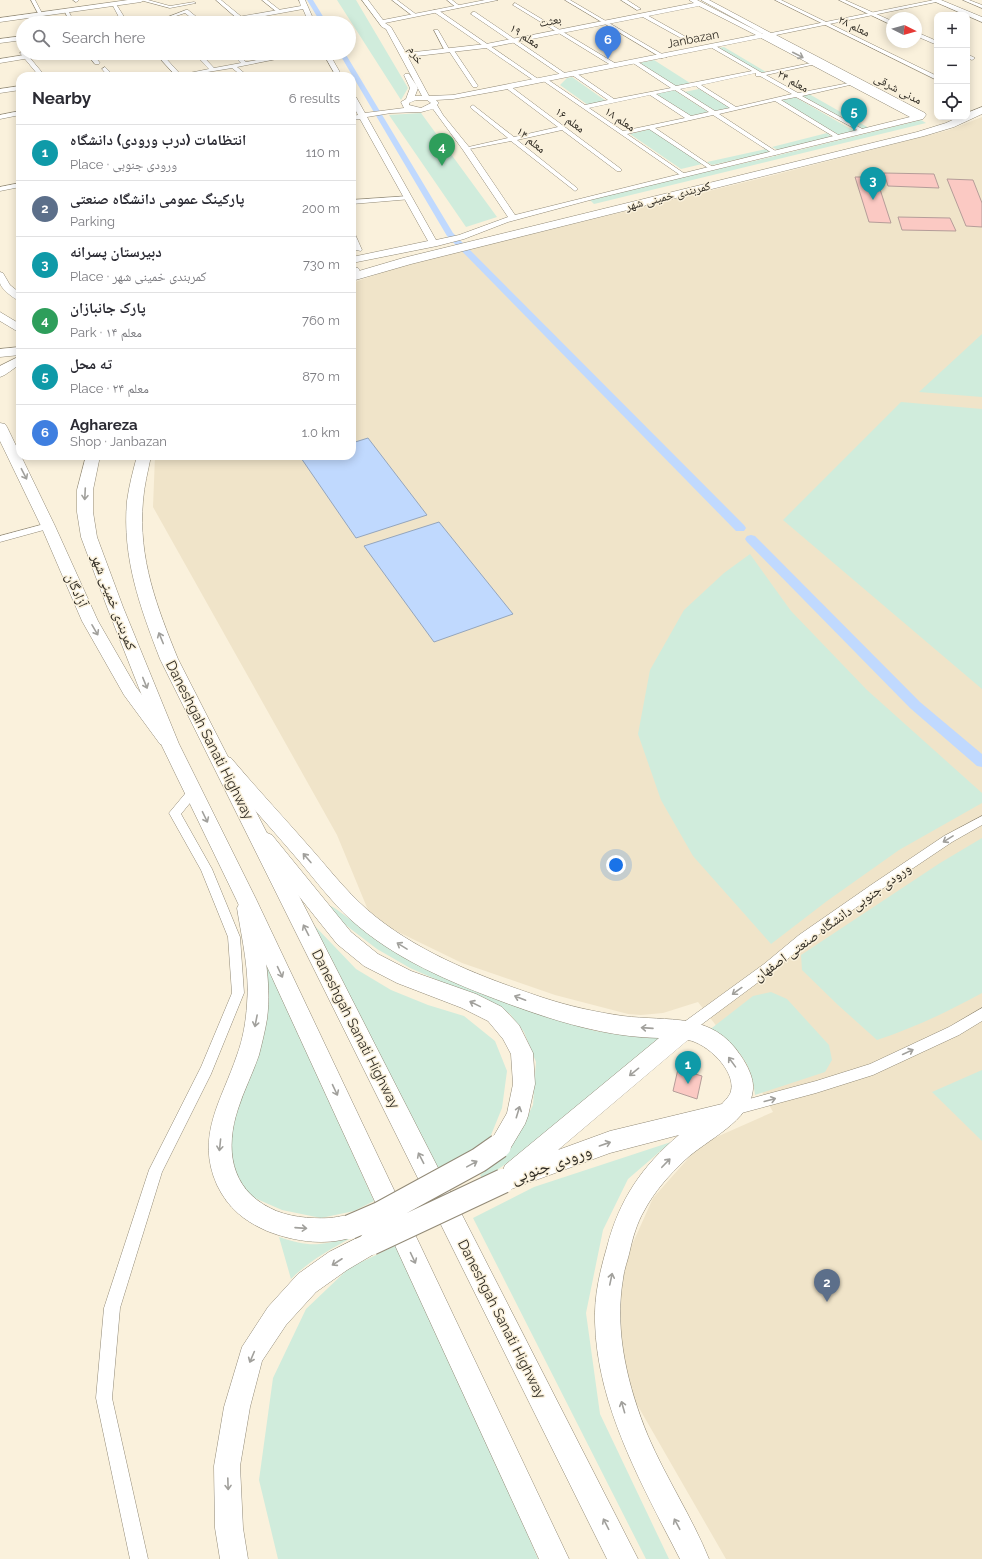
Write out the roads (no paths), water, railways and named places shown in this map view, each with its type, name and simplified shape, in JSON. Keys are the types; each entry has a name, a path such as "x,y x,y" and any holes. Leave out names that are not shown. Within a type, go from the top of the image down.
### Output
{"highway":[{"path":"970,109 982,101"},
{"name":"کمربندی خمینی شهر","path":"356,269 444,245 509,233 920,134 956,122 982,110"},
{"name":"کمربندی خمینی شهر","path":"509,233 914,131 945,120"},
{"name":"کمربندی خمینی شهر","path":"91,460 88,469 85,490 85,512 89,537 170,744"},
{"path":"137,486 143,460"},
{"name":"Daneshgah Sanati Highway","path":"137,486 135,530 140,577 150,611 169,659 623,1559"},
{"path":"170,744 246,900 554,1559"}],"main road":[{"path":"949,0 982,14"},
{"path":"937,1 982,20"},
{"path":"0,305 16,315"},
{"path":"0,316 16,326"},
{"path":"0,353 16,352"},
{"path":"0,373 6,367 16,362"},
{"name":"آزادگان","path":"0,427 48,526 90,621 130,691 170,744"},
{"path":"137,486 139,460"},
{"path":"216,754 340,897 365,920 410,951 464,977 546,1008 601,1022 646,1028 686,1029 704,1034 734,1063 743,1081 741,1096 732,1109 687,1142 663,1165 634,1204 620,1241 610,1283 608,1327 613,1374 625,1415 646,1464 695,1559"},
{"path":"246,900 258,968 259,996 256,1019 247,1058 232,1092 222,1125 219,1154 225,1180 240,1202 263,1219 293,1228 326,1230 350,1226 380,1214 479,1160 499,1146 517,1116 524,1084 522,1053 511,1032 495,1014 469,1001 404,977 371,960 344,938 254,826"},
{"name":"ورودی جنوبی","path":"503,1181 686,1029"},
{"name":"ورودی جنوبی","path":"503,1181 610,1142 732,1109"},
{"path":"234,1559 229,1528 227,1466 237,1407 251,1356 277,1316 307,1283 338,1261 371,1243 503,1181"}],"street":[{"path":"33,0 42,14"},
{"path":"30,16 118,2 141,0 170,7 194,3"},
{"path":"218,0 237,16"},
{"path":"264,0 279,11"},
{"path":"302,0 309,16"},
{"name":"خرم","path":"365,0 382,24 388,28 404,56 418,88"},
{"path":"394,0 415,15"},
{"path":"449,0 459,7"},
{"path":"384,35 380,29 382,24 415,15 495,0"},
{"path":"567,0 664,57"},
{"path":"623,0 692,42"},
{"path":"692,0 702,2"},
{"name":"معلم ۲۸","path":"777,0 934,77"},
{"path":"841,0 886,20"},
{"path":"966,0 982,7"},
{"name":"Janbazan","path":"452,97 664,57 937,1"},
{"path":"118,2 123,16"},
{"name":"بعثت","path":"404,56 486,46 605,22 641,12 702,2"},
{"name":"مدنی شرقی","path":"702,2 773,35 922,115 920,117 912,116 763,37 702,2"},
{"path":"515,4 616,66"},
{"path":"255,16 306,7"},
{"path":"66,10 69,16"},
{"path":"173,16 186,11 192,16"},
{"name":"معلم ۱۸","path":"436,11 486,46 584,107 683,175"},
{"name":"معلم ۱۹","path":"473,13 566,76"},
{"path":"0,20 16,18"},
{"path":"436,31 476,86"},
{"path":"922,37 934,42"},
{"path":"0,41 16,39"},
{"name":"معلم ۲۴","path":"714,47 795,94 868,128"},
{"name":"خرم","path":"391,49 418,88 428,98"},
{"path":"0,61 16,55"},
{"path":"29,60 39,72"},
{"path":"164,60 175,72"},
{"path":"204,60 214,70"},
{"path":"241,60 245,64"},
{"path":"205,72 262,60"},
{"path":"330,60 337,72"},
{"path":"635,62 775,153"},
{"path":"678,89 814,63"},
{"path":"233,66 240,72"},
{"path":"105,68 108,72"},
{"path":"584,107 651,93 699,86 758,73"},
{"path":"574,74 613,101"},
{"path":"622,133 795,94 852,83"},
{"path":"699,86 734,108"},
{"name":"معلم ۱۶","path":"508,87 619,170"},
{"path":"414,109 406,106 418,88"},
{"path":"0,91 16,89"},
{"path":"807,92 814,96"},
{"path":"651,93 690,118"},
{"path":"391,110 408,101 452,97"},
{"path":"423,110 452,97"},
{"path":"428,98 434,101 440,116 466,149 513,218"},
{"path":"775,99 838,137"},
{"path":"356,103 409,198 444,245"},
{"name":"معلم ۱۴","path":"473,107 575,189"},
{"path":"356,117 391,110 414,109 423,110 440,116"},
{"path":"0,117 16,114"},
{"path":"356,269 444,245 461,237 513,218 775,153 868,128 920,117"},
{"path":"650,127 711,168"},
{"path":"466,149 562,128"},
{"path":"0,189 16,186"},
{"path":"356,202 409,198"},
{"path":"356,243 359,250"},
{"path":"0,275 6,286 16,295"},
{"path":"0,539 48,526"},
{"path":"139,1559 104,1398 112,1308 156,1170 206,1070 238,993 234,937 206,869 175,813 193,792"},
{"name":"ورودی جنوبی دانشگاه صنعتی اصفهان","path":"686,1029 768,968 803,939 875,888 948,839 982,820"},
{"path":"732,1109 816,1087 872,1069 954,1031 982,1014"}],"water":[{"path":"368,438 427,515 356,538 302,460 356,460 356,442"},
{"path":"439,522 513,614 434,642 364,546"}],"waterway":[{"path":"310,0 320,16"},
{"path":"346,60 353,72"},
{"path":"356,76 450,234 740,528"},
{"path":"751,539 915,705 982,762"}],"place":[{"name":"Aghareza","path":"608,59"},
{"name":"ته محل","path":"854,131"},
{"name":"پارک جانبازان","path":"442,166"},
{"name":"دبیرستان پسرانه","path":"873,200"},
{"name":"انتظامات (درب ورودی) دانشگاه","path":"688,1084"},
{"name":"پارکینگ عمومی دانشگاه صنعتی","path":"827,1302"}]}
